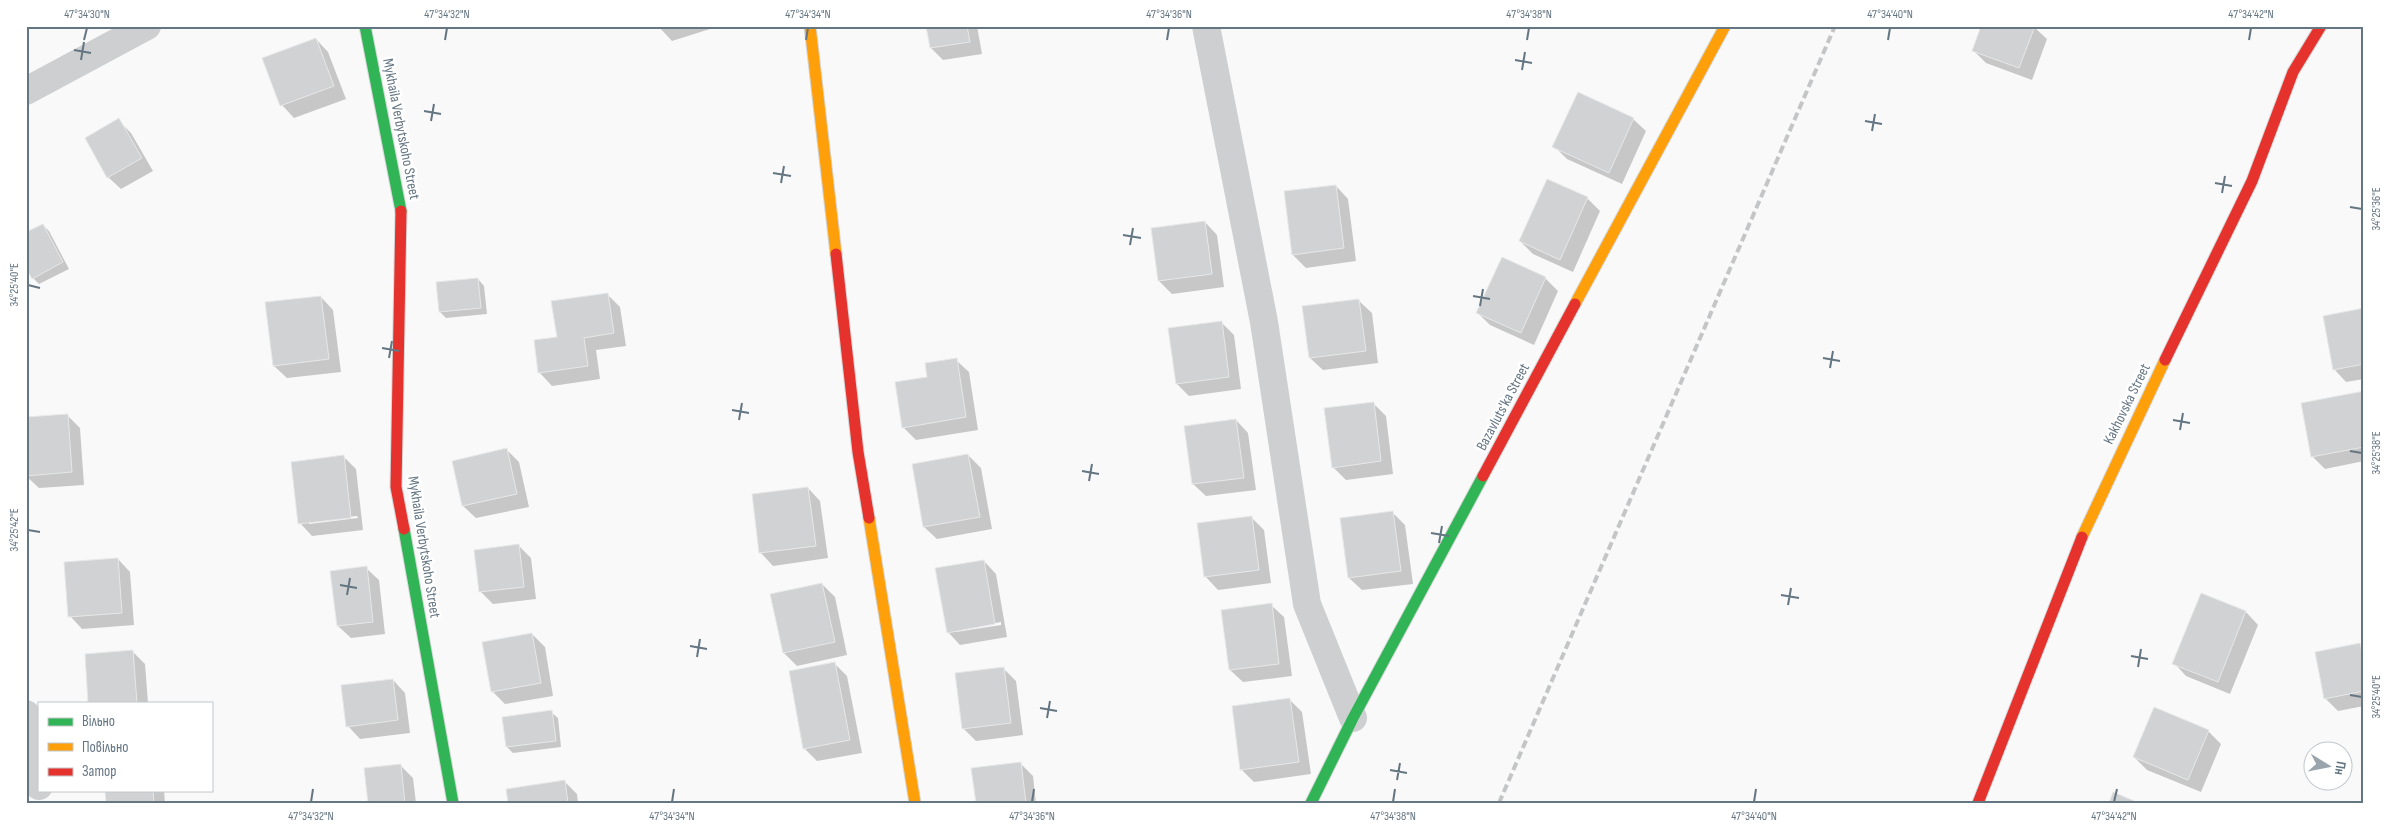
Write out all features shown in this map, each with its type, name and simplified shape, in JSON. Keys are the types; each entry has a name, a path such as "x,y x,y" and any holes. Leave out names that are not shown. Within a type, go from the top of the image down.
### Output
{"street":[{"path":"26,91 146,26"},
{"name":"Mykhaila Verbytskoho Street","path":"365,26 401,205 396,487 453,803"},
{"path":"810,26 858,452 915,803"},
{"path":"1206,26 1264,322 1307,604 1353,718"},
{"name":"Bazavluts'ka Street","path":"1311,803 1353,718 1725,26"},
{"name":"Kakhovska Street","path":"1978,803 2091,514 2252,180 2294,72 2321,26"},
{"path":"26,714 38,780"}],"building":[{"path":"926,26 967,26 970,42 930,48"},
{"path":"1981,26 2035,26 2019,68 1972,51"},
{"path":"316,38 334,86 280,106 262,58"},
{"path":"1578,92 1634,118 1609,173 1552,147"},
{"path":"119,118 142,158 107,178 85,138"},
{"path":"1547,179 1588,197 1560,260 1519,241"},
{"path":"1336,185 1344,248 1292,255 1284,191"},
{"path":"1205,221 1212,274 1158,281 1151,228"},
{"path":"43,224 63,262 32,279 26,268 26,232"},
{"path":"1502,257 1546,277 1521,333 1476,313"},
{"path":"478,278 481,308 439,312 436,282"},
{"path":"608,293 614,333 584,338 588,366 538,373 534,340 557,337 551,301"},
{"path":"321,296 329,359 273,366 265,302"},
{"path":"1359,299 1366,351 1309,358 1302,306"},
{"path":"2364,308 2364,364 2333,370 2323,316"},
{"path":"1222,321 1229,377 1176,384 1168,328"},
{"path":"957,358 966,417 902,428 895,382 927,377 925,363"},
{"path":"2364,391 2364,447 2311,457 2301,403"},
{"path":"1374,402 1381,461 1332,468 1324,408"},
{"path":"68,414 72,472 26,476 26,417"},
{"path":"1236,419 1244,478 1192,484 1184,426"},
{"path":"507,448 517,494 462,506 452,461"},
{"path":"968,454 980,517 923,527 912,464"},
{"path":"344,455 351,518 298,524 291,462"},
{"path":"808,487 816,546 759,553 752,494"},
{"path":"1393,511 1401,571 1348,578 1340,518"},
{"path":"1252,516 1259,570 1204,577 1197,523"},
{"path":"519,544 524,587 479,592 474,550"},
{"path":"118,558 122,613 68,617 64,562"},
{"path":"984,560 995,624 947,633 935,568"},
{"path":"367,566 373,622 337,626 330,571"},
{"path":"822,583 835,642 783,653 770,594"},
{"path":"2201,593 2246,611 2218,682 2172,664"},
{"path":"1272,603 1279,664 1229,670 1221,610"},
{"path":"532,633 541,683 491,692 482,642"},
{"path":"2360,643 2364,662 2364,691 2324,699 2315,652"},
{"path":"133,650 137,702 88,702 85,654"},
{"path":"835,662 850,740 803,749 789,671"},
{"path":"1004,667 1011,723 962,729 955,673"},
{"path":"393,679 398,720 346,727 341,685"},
{"path":"1290,698 1299,762 1240,770 1232,706"},
{"path":"2154,707 2209,730 2188,780 2133,757"},
{"path":"552,710 556,741 506,747 502,717"},
{"path":"1021,762 1026,803 976,803 971,768"},
{"path":"401,764 405,803 368,803 364,768"},
{"path":"565,780 568,803 508,803 506,789"},
{"path":"105,792 153,792 154,803 106,803"},
{"path":"2113,792 2139,803 2109,803"}],"railway":[{"path":"1499,803 1835,26"}],"traffic: fast":[{"path":"365,26 401,211"},
{"path":"1311,803 1353,718 1483,476"},
{"path":"404,529 453,803"}],"traffic: slow":[{"path":"810,26 836,254"},
{"path":"1575,304 1725,26"},
{"path":"2082,537 2165,360"},
{"path":"869,518 915,803"}],"traffic: jam":[{"path":"2165,360 2252,181 2293,72 2321,26"},
{"path":"401,211 396,487 404,529"},
{"path":"836,254 858,452 869,518"},
{"path":"1483,476 1575,304"},
{"path":"1978,803 2082,537"}]}
